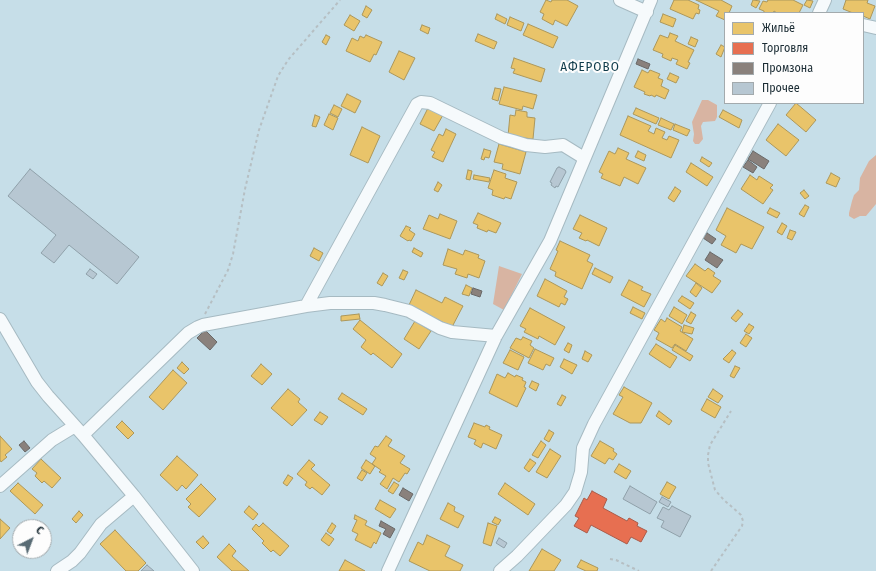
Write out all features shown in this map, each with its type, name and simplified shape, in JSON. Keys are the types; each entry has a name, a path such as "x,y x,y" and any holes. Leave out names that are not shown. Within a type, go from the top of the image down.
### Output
{"street":[{"path":"620,0 647,12"},
{"path":"388,571 496,336 550,241 651,0"},
{"path":"819,12 825,0"},
{"path":"864,25 876,28"},
{"path":"306,306 417,104 421,102 430,103 490,132 526,145 563,145 584,158"},
{"path":"500,571 517,556 561,511 575,492 581,472 583,448 594,424 769,104"},
{"path":"0,486 52,440 79,431 188,333 203,325 306,306 330,303 367,303 385,305 409,311 440,328 452,332 496,336"},
{"path":"0,319 37,382 134,496 193,571"},
{"path":"57,571 72,561 80,553 101,524 134,496"}],"path":[{"path":"198,327 228,270 234,254 245,189 259,130 278,76 288,60 340,0"},
{"path":"711,571 742,526 743,521 741,514 724,500 715,490 708,463 710,445 731,411"},
{"path":"610,559 616,560 639,571"}],"shaded area":[{"path":"702,100 708,100 717,105 717,117 715,121 703,122 701,126 703,139 699,144 695,144 693,141 694,134 692,122"},
{"path":"876,155 876,204 866,216 860,216 854,219 849,216 849,213 854,195 859,190 860,178 869,161"},
{"path":"499,266 522,274 504,310 493,304"}],"building: Жильё":[{"path":"546,0 551,2 552,0 567,0 578,6 567,26 555,20 553,25 542,19 544,14 540,12"},
{"path":"674,0 688,0 699,5 699,14 696,13 693,19 670,9"},
{"path":"696,0 721,0 732,6 729,12 724,12 724,20 716,16 719,11"},
{"path":"753,0 760,1 756,8 751,5"},
{"path":"768,0 793,0 803,5 800,12 764,12 759,9 763,1 767,2"},
{"path":"807,0 813,1 810,8 804,5"},
{"path":"846,0 868,0 867,3 875,6 870,19 864,16 864,12 850,12 843,9"},
{"path":"366,6 372,10 367,18 362,15"},
{"path":"497,14 507,19 505,24 495,19"},
{"path":"663,14 676,19 673,27 660,22"},
{"path":"350,15 360,21 354,31 344,25"},
{"path":"510,17 524,23 521,31 507,25"},
{"path":"528,24 558,37 553,48 523,35"},
{"path":"422,25 430,28 428,34 420,30"},
{"path":"670,33 678,36 675,41 694,50 688,62 690,63 687,69 676,64 678,60 672,58 671,61 662,57 663,54 653,50 660,35 668,38"},
{"path":"478,34 497,42 494,49 475,41"},
{"path":"326,35 330,37 326,45 322,42"},
{"path":"366,35 382,42 376,55 374,54 370,62 346,51 352,38 358,41 360,36 364,38"},
{"path":"691,37 698,40 695,47 688,44"},
{"path":"721,45 724,46 721,57 716,54"},
{"path":"399,51 415,58 404,80 389,72"},
{"path":"514,58 545,69 541,82 513,73 515,69 511,68"},
{"path":"642,70 648,73 650,70 660,74 658,78 663,80 661,86 669,90 665,99 656,95 655,97 644,94 645,92 634,87"},
{"path":"670,73 679,77 676,83 667,79"},
{"path":"504,87 537,95 533,109 523,106 522,110 499,104"},
{"path":"495,88 501,89 498,101 492,99"},
{"path":"347,94 361,101 355,113 341,106"},
{"path":"795,104 797,104 816,120 806,132 786,115"},
{"path":"334,105 342,109 338,117 330,113"},
{"path":"428,108 443,115 434,131 420,124"},
{"path":"636,108 659,118 656,124 633,114"},
{"path":"516,110 527,112 527,117 535,118 533,139 508,136 510,115 515,116"},
{"path":"723,110 742,120 739,128 719,117"},
{"path":"329,114 338,118 333,130 324,125"},
{"path":"315,115 320,117 316,127 312,126"},
{"path":"628,116 651,126 648,131 654,134 656,128 665,132 662,138 667,140 669,136 679,140 671,158 620,135"},
{"path":"661,118 674,124 671,130 658,125"},
{"path":"675,124 690,130 687,136 673,130"},
{"path":"778,124 799,140 786,156 766,140"},
{"path":"362,127 380,136 368,163 350,155"},
{"path":"446,129 456,134 443,162 432,157 435,152 431,150 439,134 443,136"},
{"path":"499,144 526,152 520,174 502,169 503,164 494,162"},
{"path":"618,148 629,153 626,159 646,168 638,184 624,177 620,186 601,178 603,174 599,172 609,151 615,154"},
{"path":"484,149 491,151 489,158 485,157 484,160 481,159"},
{"path":"638,151 646,155 644,161 635,157"},
{"path":"702,157 712,163 709,167 700,161"},
{"path":"691,163 713,177 707,186 686,172"},
{"path":"468,170 472,171 470,180 466,179"},
{"path":"494,170 506,174 505,178 517,182 511,199 505,197 504,199 492,195 493,190 488,188"},
{"path":"831,173 840,178 836,187 826,183"},
{"path":"474,175 490,178 489,182 473,179"},
{"path":"750,175 757,180 759,176 773,185 770,188 773,190 763,204 741,189"},
{"path":"438,182 442,185 438,192 434,190"},
{"path":"675,187 681,191 674,202 668,198"},
{"path":"804,190 809,196 805,199 800,193"},
{"path":"805,205 809,207 804,217 799,214"},
{"path":"727,208 764,227 752,249 741,244 736,253 721,245 726,236 716,230"},
{"path":"770,208 780,213 777,218 767,213"},
{"path":"478,213 501,223 496,233 488,230 487,232 477,228 478,225 473,223"},
{"path":"440,214 457,221 450,239 423,229 429,215 438,219"},
{"path":"580,215 607,228 599,246 579,238 582,233 573,229"},
{"path":"782,223 787,226 782,235 777,232"},
{"path":"406,226 411,228 409,230 415,234 411,241 408,241 400,236"},
{"path":"790,230 796,232 792,240 787,238"},
{"path":"560,241 590,255 587,261 593,264 582,289 555,276 556,272 550,269 558,251 556,250"},
{"path":"314,248 323,253 319,261 310,256"},
{"path":"414,248 423,253 421,257 412,252"},
{"path":"448,249 463,255 465,250 479,255 478,258 485,261 479,278 468,274 467,278 455,274 457,269 443,265"},
{"path":"695,264 705,271 708,268 715,273 713,276 721,281 712,293 686,276"},
{"path":"595,268 613,277 610,283 592,274"},
{"path":"403,270 408,272 404,280 399,278"},
{"path":"383,273 388,276 382,286 377,283"},
{"path":"545,279 567,291 564,297 568,299 565,305 561,303 559,307 537,296"},
{"path":"629,280 643,287 641,290 651,294 644,307 621,295"},
{"path":"696,283 702,288 696,297 690,292"},
{"path":"466,285 472,288 469,296 462,294"},
{"path":"416,290 442,303 445,297 463,306 452,327 409,305"},
{"path":"682,296 694,303 690,309 678,301"},
{"path":"633,307 645,313 642,319 630,313"},
{"path":"674,307 687,315 682,324 669,316"},
{"path":"530,308 565,327 555,345 539,336 538,339 524,332 526,329 520,326"},
{"path":"738,310 743,314 736,322 731,318"},
{"path":"691,312 696,315 691,324 686,321"},
{"path":"359,314 360,319 341,321 341,316"},
{"path":"667,318 682,327 680,331 693,339 686,351 675,344 672,348 656,339 659,333 654,330 661,319 665,322"},
{"path":"360,320 402,354 392,368 373,353 371,355 361,347 366,340 353,329"},
{"path":"415,321 431,331 419,349 404,339"},
{"path":"749,324 754,327 749,334 744,331"},
{"path":"684,325 694,328 692,334 682,332"},
{"path":"746,334 752,338 746,347 740,343"},
{"path":"523,337 532,341 530,345 534,348 529,358 510,348 516,338 521,340"},
{"path":"568,343 572,345 569,353 564,350"},
{"path":"656,344 677,357 670,368 649,354"},
{"path":"675,345 693,356 690,361 672,350"},
{"path":"535,349 554,358 550,366 546,364 543,370 528,363"},
{"path":"510,350 524,357 518,370 503,363"},
{"path":"732,350 736,353 729,363 723,359"},
{"path":"585,351 592,355 588,362 582,359"},
{"path":"564,359 577,365 572,374 560,367"},
{"path":"182,362 189,369 184,374 177,368"},
{"path":"261,364 272,374 262,385 251,376"},
{"path":"735,366 740,368 734,378 730,376"},
{"path":"173,370 187,383 163,410 149,397"},
{"path":"508,373 515,377 516,375 523,378 522,380 526,382 524,387 526,388 517,407 489,393 497,374 505,378"},
{"path":"532,381 539,384 536,391 529,387"},
{"path":"624,387 652,403 641,423 630,423 613,414 623,397 619,395"},
{"path":"288,389 300,399 298,402 307,410 292,426 271,408"},
{"path":"713,389 723,396 718,403 708,397"},
{"path":"342,393 367,409 363,415 338,399"},
{"path":"562,395 566,397 561,406 557,404"},
{"path":"707,399 721,407 715,418 701,410"},
{"path":"659,411 672,421 669,425 656,416"},
{"path":"320,412 328,417 322,425 314,420"},
{"path":"122,421 134,433 128,439 116,427"},
{"path":"474,423 485,427 486,425 490,427 489,429 502,435 496,449 483,443 481,448 474,444 476,440 468,437"},
{"path":"549,430 554,433 549,442 544,439"},
{"path":"0,436 12,449 5,455 7,457 1,462 0,460"},
{"path":"386,436 392,440 388,446 405,456 400,463 410,469 407,474 405,473 399,482 393,478 387,489 380,484 386,476 379,472 381,470 372,464 376,458 370,454 375,446 378,447"},
{"path":"541,441 546,445 538,458 532,455"},
{"path":"600,441 614,449 613,451 617,454 613,460 609,458 605,464 591,456"},
{"path":"550,449 561,456 547,478 536,472"},
{"path":"177,456 198,475 186,489 182,485 177,491 160,475"},
{"path":"41,459 61,478 52,488 44,481 42,483 35,476 37,473 32,469"},
{"path":"530,459 536,463 529,472 524,468"},
{"path":"309,460 315,465 311,469 330,485 322,495 312,487 310,489 305,485 307,482 297,474"},
{"path":"366,460 375,466 370,474 361,468"},
{"path":"619,464 631,471 626,479 614,472"},
{"path":"362,470 367,473 362,481 357,478"},
{"path":"288,475 293,478 287,486 283,483"},
{"path":"394,482 399,485 393,494 388,491"},
{"path":"667,482 676,487 669,499 660,494"},
{"path":"18,483 43,505 35,514 10,491"},
{"path":"505,483 535,504 528,515 498,494"},
{"path":"201,484 216,499 199,517 188,507 191,504 186,499"},
{"path":"380,500 396,509 390,518 375,509"},
{"path":"448,503 455,507 454,511 464,516 458,528 440,519"},
{"path":"249,506 258,514 253,520 244,512"},
{"path":"79,511 83,515 76,523 72,519"},
{"path":"355,515 367,521 365,525 381,533 376,544 374,542 371,548 355,540 358,534 352,531 357,520 354,519"},
{"path":"495,517 501,520 498,525 492,522"},
{"path":"0,519 10,528 0,539"},
{"path":"263,523 289,546 280,556 273,550 271,552 262,543 264,541 252,529 256,524 259,527"},
{"path":"332,523 336,526 331,534 327,531"},
{"path":"488,523 497,526 491,546 483,543"},
{"path":"115,530 146,563 138,571 126,571 100,544"},
{"path":"326,533 334,539 329,546 321,540"},
{"path":"427,535 450,546 445,556 463,565 460,571 430,571 409,561 418,542 423,545"},
{"path":"203,536 209,543 203,549 196,542"},
{"path":"229,544 236,551 232,556 249,571 232,571 217,557"},
{"path":"542,549 561,560 554,571 529,571"},
{"path":"345,560 365,571 339,571"},
{"path":"581,560 598,568 597,571 586,571 577,567"}],"building: Торговля":[{"path":"592,491 607,499 603,508 627,521 629,518 638,523 637,526 647,531 641,542 631,537 627,544 591,525 587,533 574,526 579,518 575,516 584,498 587,500"}],"building: Промзона":[{"path":"638,59 650,64 648,69 636,64"},
{"path":"753,151 769,161 764,169 748,159"},
{"path":"748,160 757,167 753,173 743,167"},
{"path":"707,233 716,239 712,244 703,238"},
{"path":"710,252 723,260 717,268 705,260"},
{"path":"473,288 482,291 480,297 471,294"},
{"path":"205,330 217,342 210,350 197,338"},
{"path":"24,441 30,448 25,452 19,445"},
{"path":"403,488 413,494 409,501 399,495"},
{"path":"381,521 395,529 390,538 383,534 386,529 379,526"}],"building: Прочее":[{"path":"559,167 566,172 558,187 556,186 555,188 550,182 557,168"},
{"path":"30,169 139,257 117,284 69,245 54,263 41,253 56,235 8,196"},
{"path":"90,269 97,274 93,279 86,274"},
{"path":"630,486 657,502 650,514 623,499"},
{"path":"662,497 671,502 668,507 659,502"},
{"path":"672,506 691,516 680,537 661,527 664,521 657,518 663,507 669,510"},
{"path":"499,538 507,543 504,548 496,543"},
{"path":"147,565 154,571 141,571"}],"district":[{"name":"АФЕРОВО","path":"590,67"}]}
